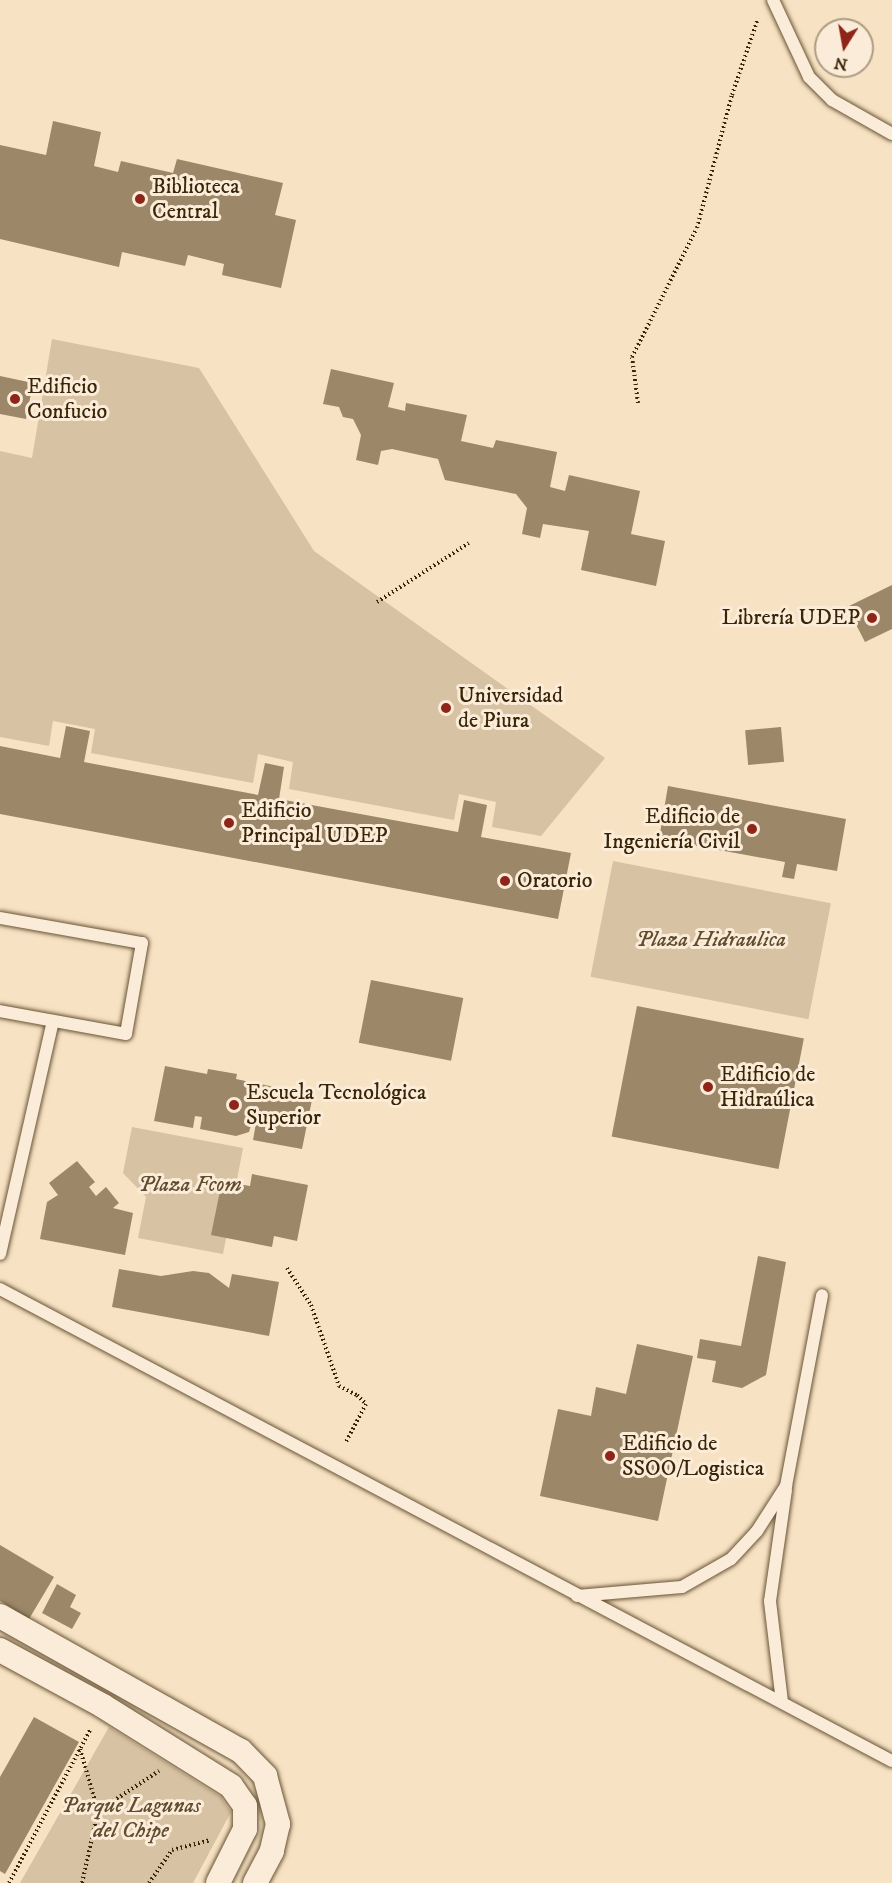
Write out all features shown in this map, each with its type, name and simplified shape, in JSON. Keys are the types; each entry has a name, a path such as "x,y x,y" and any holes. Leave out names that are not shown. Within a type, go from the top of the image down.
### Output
{"street":[{"path":"0,1616 241,1751 265,1776 278,1824 272,1851 255,1883"},
{"path":"0,1650 103,1706 231,1786 245,1806 245,1828 218,1883"}],"lane":[{"path":"773,0 809,77 832,100 892,134"},
{"path":"0,918 142,943 126,1034 0,1011"},
{"path":"0,1254 53,1021"},
{"path":"0,1289 576,1596 892,1761"},
{"path":"782,1702 770,1600 786,1486 822,1295"},
{"path":"576,1596 682,1587 731,1559 757,1531 786,1486"}],"path":[{"path":"638,403 632,357 697,228 732,95 760,10"},
{"path":"377,602 469,543"},
{"path":"287,1268 310,1305 339,1386 357,1395 366,1404 346,1442"},
{"path":"9,1883 103,1706"},
{"path":"90,1730 100,1736"},
{"path":"80,1749 98,1811 82,1883"},
{"path":"149,1765 169,1777"},
{"path":"98,1811 159,1771"},
{"path":"149,1883 172,1850 215,1839 211,1848"}],"green space":[{"path":"52,339 199,368 314,551 605,758 541,836 492,827 496,802 459,794 454,820 289,789 293,762 258,754 253,783 91,753 95,729 53,721 49,746 0,737 0,451 32,458"},
{"name":"Plaza Hidraulica","path":"613,861 831,903 808,1019 590,977"},
{"name":"Plaza Fcom","path":"132,1127 243,1148 223,1254 138,1238 146,1197 123,1173"},
{"name":"Parque Lagunas del Chipe","path":"109,1727 221,1797 231,1812 193,1883 20,1883"}],"building":[{"name":"Biblioteca Central","path":"53,121 101,132 94,166 118,172 121,161 173,173 177,159 283,183 275,215 296,220 281,288 222,275 224,264 188,255 185,266 122,252 119,267 0,239 0,145 46,155"},
{"path":"331,369 394,383 388,407 405,411 406,403 467,415 461,441 493,448 496,440 557,452 550,487 565,491 569,475 640,491 631,534 665,541 656,586 581,570 589,531 543,524 540,538 522,534 527,508 516,494 445,480 438,459 392,449 381,451 378,465 356,460 361,435 353,419 343,417 339,407 323,404"},
{"name":"Edificio Confucio","path":"0,376 33,383 26,419 0,414"},
{"name":"Librería UDEP","path":"892,585 892,629 865,642 847,607"},
{"name":"Edificio Principal UDEP","path":"66,726 90,731 84,762 258,795 265,763 284,767 279,799 458,832 464,800 487,805 481,837 571,853 558,919 0,814 0,746 60,758"},
{"path":"781,727 784,762 748,765 745,730"},
{"name":"Edificio de Ingeniería Civil","path":"668,786 846,819 837,871 797,864 794,879 782,877 785,862 659,839"},
{"path":"371,980 463,998 451,1061 359,1043"},
{"name":"Edificio de Hidraúlica","path":"637,1006 804,1038 778,1169 612,1137"},
{"name":"Escuela Tecnológica Superior","path":"165,1066 207,1074 208,1069 237,1074 236,1079 313,1095 302,1149 253,1140 256,1123 252,1122 249,1132 236,1136 200,1129 202,1117 195,1116 193,1128 154,1121"},
{"path":"77,1161 95,1182 89,1187 96,1196 106,1187 119,1203 113,1208 133,1213 125,1255 40,1239 47,1202 58,1195 49,1183"},
{"name":"Escuela Tecnológica Superior","path":"252,1174 308,1185 297,1241 274,1236 272,1247 211,1235 222,1181 250,1186"},
{"path":"758,1256 786,1262 766,1375 742,1388 712,1382 716,1361 697,1358 700,1339 741,1346"},
{"path":"119,1269 161,1276 193,1271 209,1273 229,1288 232,1274 279,1282 269,1336 112,1307"},
{"name":"Edificio de SSOO/Logistica","path":"637,1344 693,1356 658,1521 540,1496 558,1409 591,1416 596,1387 626,1394"},
{"path":"0,1545 54,1577 29,1619 0,1601"},
{"path":"57,1584 76,1595 70,1607 81,1613 72,1629 42,1613"},
{"path":"34,1717 79,1742 5,1874 0,1871 0,1777"}],"place":[{"name":"Biblioteca Central","path":"140,199"},
{"name":"Edificio Confucio","path":"15,399"},
{"name":"Librería UDEP","path":"872,618"},
{"name":"Universidad de Piura","path":"446,708"},
{"name":"Edificio Principal UDEP","path":"229,823"},
{"name":"Edificio de Ingeniería Civil","path":"752,829"},
{"name":"Oratorio","path":"505,881"},
{"name":"Edificio de Hidraúlica","path":"708,1087"},
{"name":"Escuela Tecnológica Superior","path":"234,1105"},
{"name":"Edificio de SSOO/Logistica","path":"610,1456"}]}
